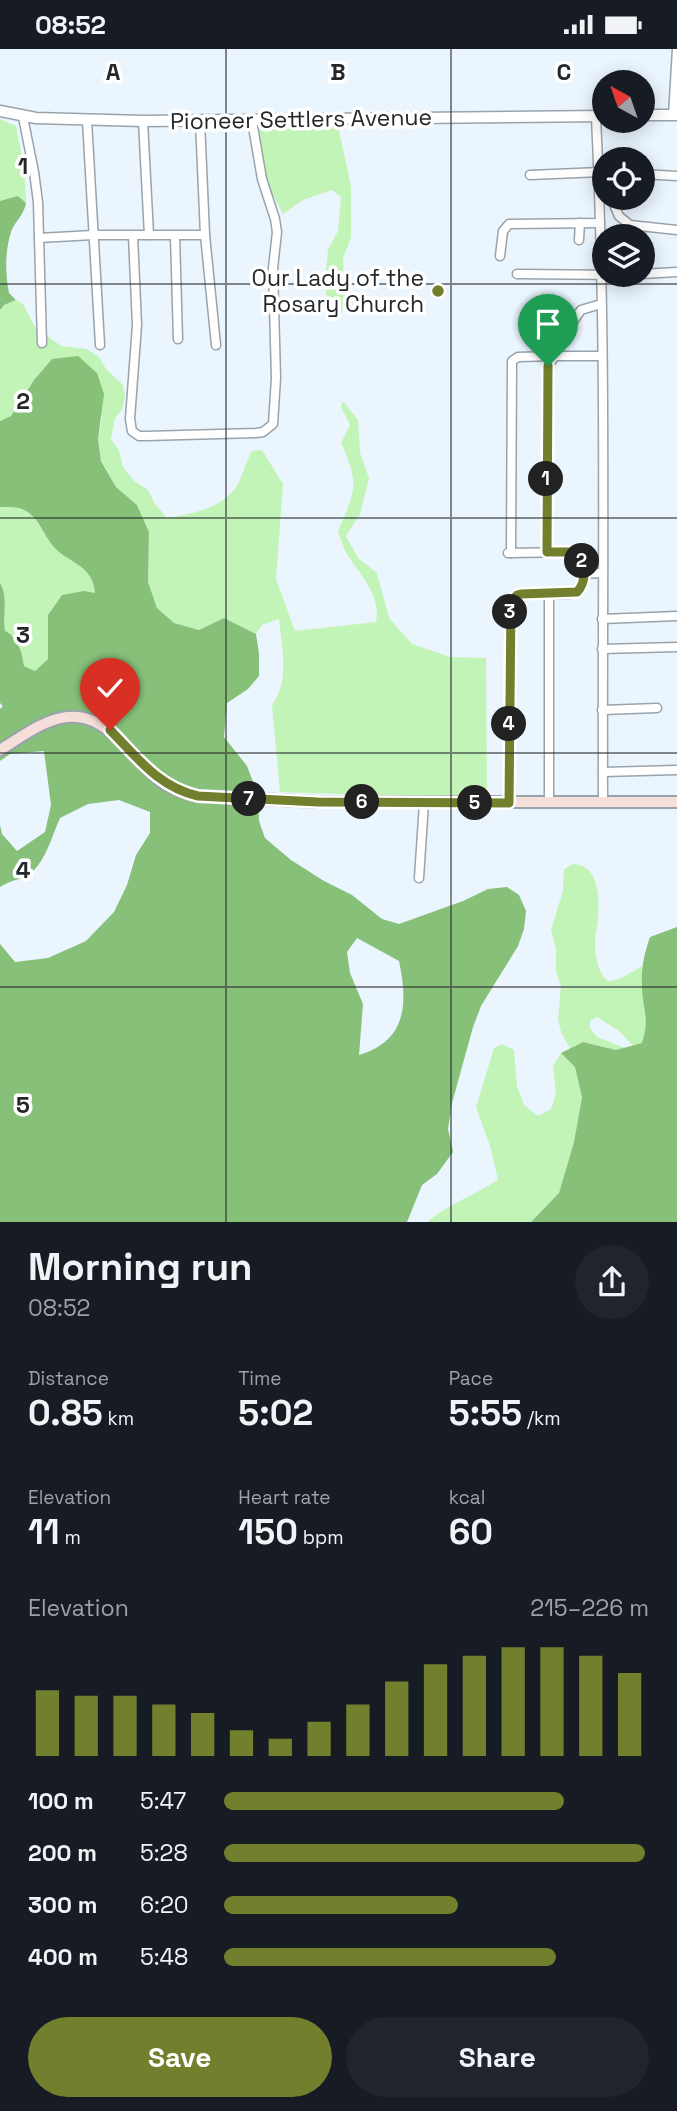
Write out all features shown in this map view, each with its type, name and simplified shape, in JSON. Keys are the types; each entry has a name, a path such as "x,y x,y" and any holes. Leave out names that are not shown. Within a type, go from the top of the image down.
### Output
{"main road":[{"path":"0,750 50,722 74,716 87,717 110,730 158,779 183,793 215,798 424,803 677,802"}],"street":[{"path":"655,115 675,115 677,49"},
{"name":"Pioneer Settlers Avenue","path":"0,110 23,117 143,121 592,117"},
{"path":"23,117 34,172 42,343"},
{"path":"87,120 100,345"},
{"path":"143,121 149,235"},
{"path":"200,121 205,235 216,345"},
{"path":"133,236 136,325 130,419 132,431 139,436 146,436 256,433 268,429 273,424 276,378 273,284 276,232 275,219 262,179 252,121"},
{"path":"530,175 592,172"},
{"path":"655,175 677,176"},
{"path":"500,256 503,231 509,224 600,223 601,210"},
{"path":"616,210 630,225 677,230"},
{"path":"579,240 580,223"},
{"path":"39,238 205,235"},
{"path":"175,236 178,339"},
{"path":"655,273 677,272"},
{"path":"517,274 592,276"},
{"path":"601,287 603,803"},
{"path":"567,330 584,307 601,304"},
{"path":"547,552 548,366 555,356"},
{"path":"509,803 510,608 517,595 572,593 580,590 584,574 581,558 576,552 509,553 512,361 518,357 602,356"},
{"path":"584,574 602,573"},
{"path":"549,594 549,803"},
{"path":"602,619 677,616"},
{"path":"602,649 677,647"},
{"path":"603,710 657,708"},
{"path":"603,772 677,770"},
{"path":"419,877 424,803"}],"green space":[{"path":"0,119 16,126 24,166 26,203 18,197 0,201"},
{"path":"338,126 351,186 351,238 343,258 345,303 338,320 329,319 325,280 328,250 338,231 341,197 332,190 303,200 283,214 267,184 258,128"},
{"path":"18,196 26,203 11,232 6,262 9,293 16,300 4,305 0,310 0,201"},
{"path":"16,300 23,304 35,327 61,346 87,349 99,357 106,369 123,385 125,396 122,410 115,418 111,439 119,451 123,467 134,481 148,490 167,518 197,512 226,498 239,482 252,451 262,450 283,484 276,579 295,631 376,622 373,595 347,554 338,531 353,487 351,468 341,443 350,425 341,407 343,401 358,420 360,453 369,478 360,514 346,536 358,558 377,573 389,618 412,644 450,657 486,658 487,799 280,792 272,705 278,695 283,675 279,619 262,625 256,634 224,618 200,630 174,623 157,608 148,582 149,532 137,505 116,487 101,460 98,439 102,417 52,359 34,380 11,416 0,421 0,310 4,305"},
{"path":"78,356 97,373 104,394 98,439 101,461 116,487 137,505 149,532 148,582 157,608 174,623 199,630 224,618 256,634 259,676 248,689 227,703 224,737 247,766 258,795 259,821 265,838 291,860 352,895 382,919 399,924 488,889 507,887 519,895 526,911 518,946 481,1006 473,1027 452,1103 448,1129 453,1152 437,1174 422,1185 407,1222 0,1222 0,944 15,962 48,958 86,941 114,912 127,885 136,855 150,833 150,812 119,800 88,804 60,818 45,855 31,873 0,887 0,825 2,834 17,851 45,832 51,805 44,751 10,754 0,761 0,709 3,706 0,703 0,583 5,600 5,631 19,645 24,666 35,671 48,659 48,615 62,595 84,591 95,593 90,576 53,546 28,512 20,508 0,507 0,421 11,416 34,380 52,359","holes":["357,938 399,961 403,991 400,1019 387,1040 375,1049 359,1055 363,1004 350,973 347,952"]},
{"path":"0,507 28,512 53,546 85,570 93,583 95,593 62,595 48,615 48,659 35,671 24,666 17,641 5,632 5,601 0,583"},
{"path":"573,864 588,869 596,883 599,909 595,951 604,977 608,981 619,979 643,966 646,1024 643,1043 633,1046 619,1031 597,1017 590,1021 590,1028 597,1037 625,1048 616,1050 583,1042 570,1048 561,1032 558,1019 561,987 556,971 556,948 551,930 563,891 564,869"},
{"path":"677,927 677,1222 531,1222 559,1193 574,1142 582,1097 575,1067 561,1053 583,1042 616,1050 642,1043 646,1020 642,974 648,943 650,937"},
{"path":"502,1044 514,1050 517,1086 524,1105 538,1116 551,1109 556,1094 553,1066 561,1053 575,1067 582,1096 574,1142 559,1193 531,1222 427,1222 498,1180 491,1149 476,1107 494,1048"}],"place":[{"name":"Our Lady of the Rosary Church","path":"438,291"}],"route":[{"path":"110,730 158,779 183,793 198,796 318,802 509,803 511,603 513,598 521,594 577,592 582,588 584,574 581,558 576,552 547,552 548,366"}]}
